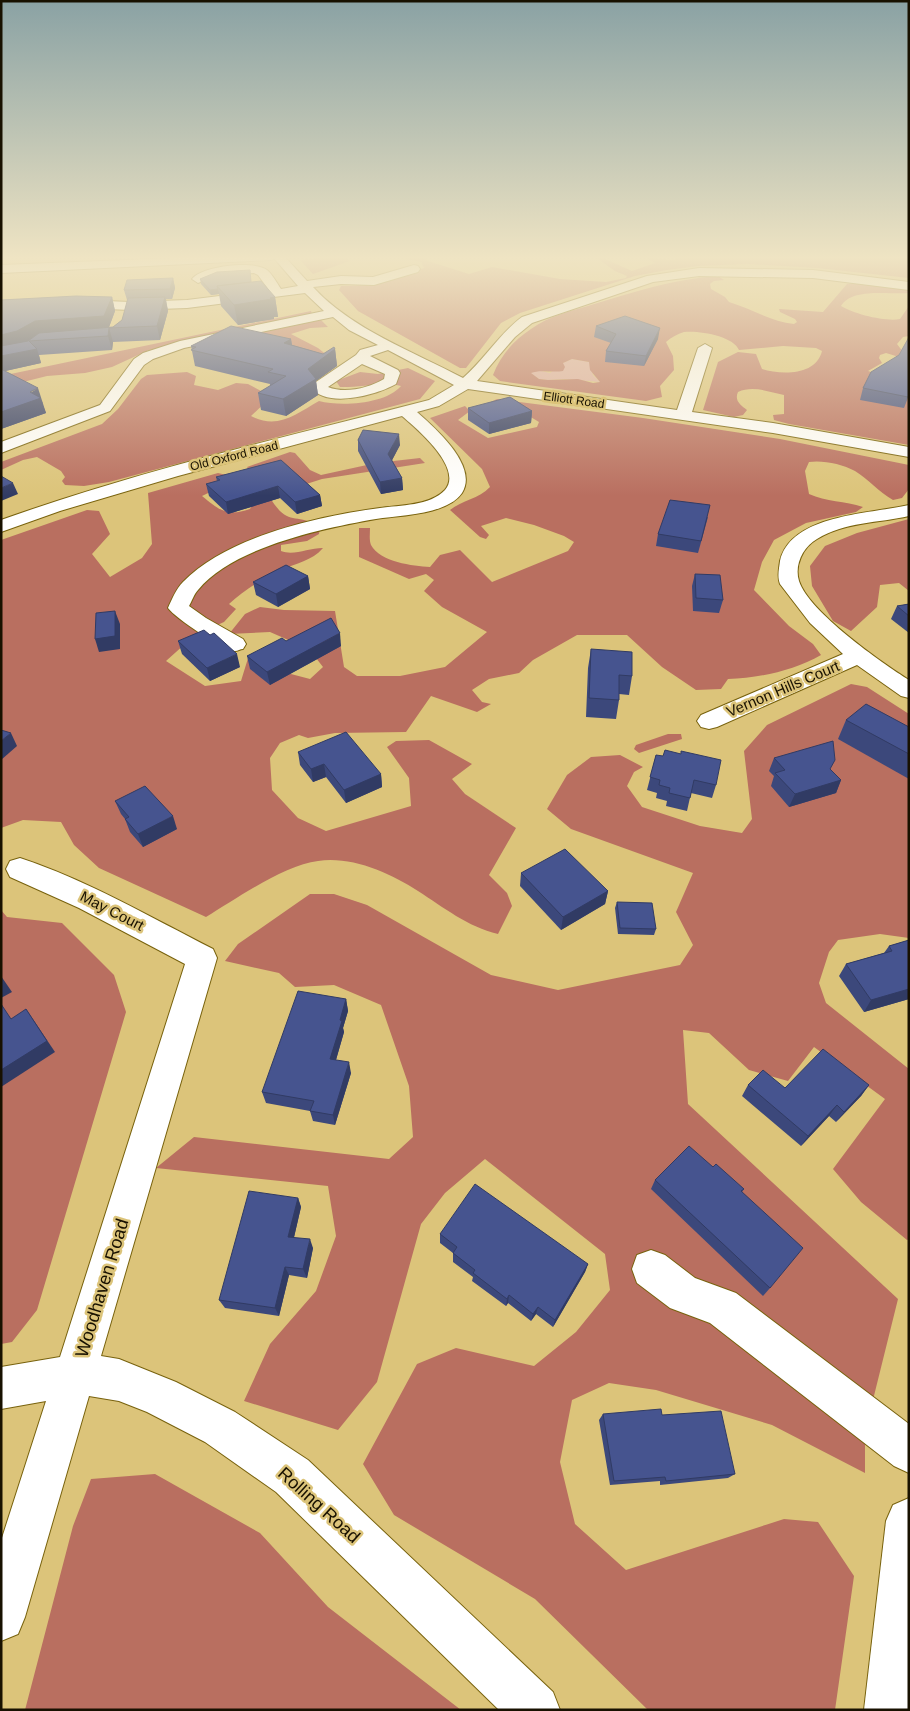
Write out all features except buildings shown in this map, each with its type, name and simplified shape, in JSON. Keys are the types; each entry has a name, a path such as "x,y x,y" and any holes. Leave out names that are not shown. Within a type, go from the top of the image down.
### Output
{"street":[{"path":"1,448 105,408 139,362 148,356 180,345 214,337"},
{"name":"Elliott Road","path":"372,337 464,384 782,429 909,452"},
{"name":"Old Oxford Road","path":"1,526 54,507 172,472 406,411 445,398 486,364 506,337"},
{"path":"361,358 365,353 388,346"},
{"path":"683,415 705,348"},
{"path":"235,644 198,623 178,608 182,595 195,579 220,562 286,533 330,523 423,508 437,503 454,491 458,474 451,458 423,425 406,411"},
{"path":"909,510 886,516 832,524 811,534 795,546 790,562 789,580 801,600 825,628 858,656 909,690"},
{"name":"Vernon Hills Court","path":"709,721 858,656"},
{"name":"May Court","path":"20,869 69,888 202,958"},
{"name":"Woodhaven Road","path":"1,1617 202,958"},
{"path":"651,1269 684,1294 722,1307 909,1451"},
{"name":"Rolling Road","path":"1,1388 75,1375 119,1380 161,1397 220,1427 292,1476 535,1710"},
{"path":"888,1710 909,1521"}],"shaded area":[{"path":"188,337 209,337 149,350 112,367 85,373 47,376 11,385 1,376"},
{"path":"240,337 296,337 318,348 328,356 215,342"},
{"path":"404,337 490,337 466,368 460,368"},
{"path":"520,337 674,337 666,342 673,356 674,370 660,386 662,397 646,401 500,381 493,375 499,361","holes":["572,359 589,362 590,370 600,382 593,383 578,379 539,379 531,373 538,371 563,371 565,367 563,363"]},
{"path":"720,337 904,337 897,344 909,360 886,353 880,355 879,358 882,363 868,371 909,383 909,445 774,420 773,415 784,414 784,395 761,390 749,389 738,392 737,398 740,404 747,410 743,415 734,417 703,410 718,362 738,352 756,354 762,369 788,373 797,372 813,365 822,351 816,348 783,346 739,350 736,345"},
{"path":"572,359 589,362 593,375 600,382 539,379 530,373 537,370 550,373"},
{"path":"408,368 435,381 420,399 109,482 84,486 65,485 62,481 65,477 61,471 37,457 23,460 1,470 1,462 102,424 118,409 141,379 147,375 187,372 196,376 194,385 218,390 236,383 248,384 263,392 269,399 251,416 261,420 278,421 286,419 319,401 351,404 385,397 401,386 388,384 340,387 336,381 360,372 378,374"},
{"path":"497,399 643,418 780,439 909,465 909,489 902,498 893,500 855,471 826,462 809,462 805,471 809,494 822,499 863,507 856,512 806,523 774,540 762,562 754,590 789,626 813,644 821,655 810,661 764,675 728,679 721,689 696,690 662,667 627,635 577,635 533,660 519,673 489,679 472,690 482,702 491,704 477,712 431,696 406,732 335,733 308,738 299,735 280,743 270,758 272,790 298,818 326,831 411,806 409,778 387,747 396,741 429,740 472,764 452,779 465,794 516,828 489,875 507,893 512,906 498,934 466,922 407,884 383,872 344,861 331,860 318,861 290,869 260,884 206,917 99,868 74,845 61,822 23,820 1,828 1,540 87,510 99,511 110,534 92,554 110,577 142,558 152,544 148,493 218,473 239,478 202,496 224,511 235,512 250,509 262,487 247,467 290,452 295,453 310,470 321,475 376,463 420,458 425,463 322,479 269,496 281,512 287,516 320,526 319,534 307,541 281,545 281,551 291,553 323,548 309,559 274,573 247,589 229,604 236,609 224,622 195,635 166,661 205,686 241,681 249,655 268,668 310,679 323,667 309,649 270,632 229,634 245,614 260,607 284,610 335,611 344,667 357,676 400,676 445,667 487,632 442,607 424,591 434,580 426,574 409,579 359,557 359,528 370,528 370,543 375,551 389,559 415,566 430,567 440,555 460,550 492,582 568,551 574,542 564,536 534,525 506,518 481,526 489,535 486,539 480,537 450,510 481,494 490,487 482,469 430,418 465,406 470,411 458,420 488,438 537,427 539,422 519,410 480,407"},
{"path":"909,519 909,591 899,583 880,585 877,607 851,631 833,621 812,586 810,566 825,546 857,533"},
{"path":"851,684 867,687 909,714 909,938 880,934 838,940 829,952 819,983 826,1003 909,1069 909,1239 907,1240 861,1202 833,1169 885,1099 814,1047 788,1081 749,1070 709,1033 683,1030 688,1104 898,1299 865,1432 865,1473 772,1425 656,1390 609,1383 572,1400 560,1462 575,1524 626,1570 784,1519 818,1522 854,1576 835,1710 648,1710 535,1599 394,1515 363,1464 417,1364 456,1348 534,1366 576,1332 610,1290 605,1254 485,1159 445,1193 421,1224 377,1382 338,1430 244,1401 270,1344 316,1291 336,1236 328,1186 156,1168 194,1137 389,1159 413,1137 409,1086 381,1005 334,985 295,987 279,973 225,961 238,944 310,894 334,894 367,905 491,975 558,990 680,965 693,945 676,912 693,873 571,829 547,809 567,775 591,757 620,755 643,767 634,772 627,786 642,807 700,826 742,833 752,819 744,751 767,725"},
{"path":"668,734 681,734 682,739 639,753 634,749 636,745"},
{"path":"1,910 7,917 62,923 114,975 126,1012 37,1310 12,1342 1,1344"},
{"path":"155,1474 260,1533 328,1607 461,1710 25,1710 73,1526 91,1479"}]}
